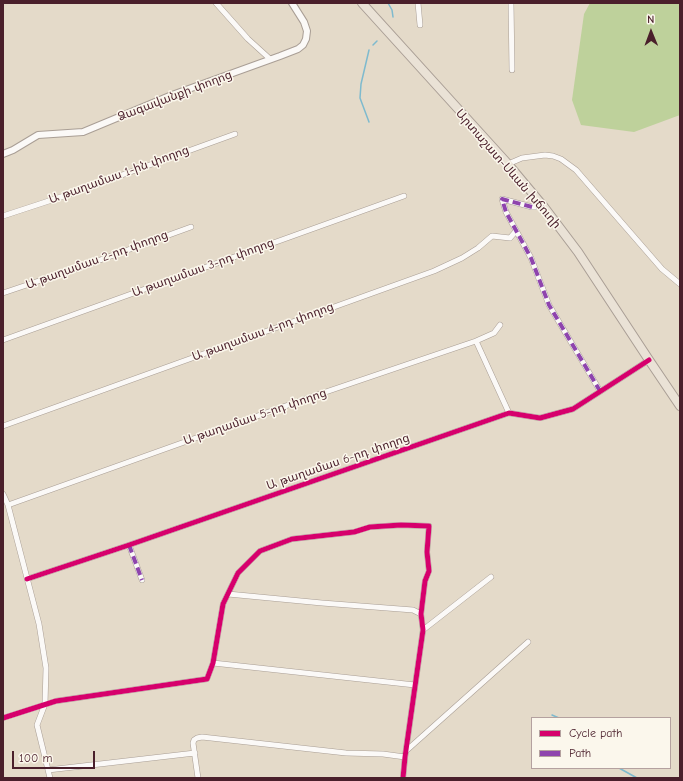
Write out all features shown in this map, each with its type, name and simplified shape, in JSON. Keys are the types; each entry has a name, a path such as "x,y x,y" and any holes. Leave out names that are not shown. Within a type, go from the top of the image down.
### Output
{"main road":[{"name":"Արտաշատ-Սևան խճուղի","path":"362,3 508,164 544,206 578,252 680,406"}],"street":[{"path":"216,3 248,40 270,59"},
{"name":"Ձագավանքի փողոց","path":"3,154 38,135 84,132 172,95 298,49 303,45 306,39 307,31 304,22 292,3"},
{"path":"418,3 420,25"},
{"path":"511,3 512,70"},
{"name":"Ա թաղամաս 1-ին փողոց","path":"3,216 235,134"},
{"path":"508,164 522,158 545,155 561,159 576,170 662,269 680,284"},
{"name":"Ա թաղամաս 3-րդ փողոց","path":"3,340 404,196"},
{"path":"544,206 532,207 502,199 506,212 531,258 549,305 600,391"},
{"name":"Ա թաղամաս 2-րդ փողոց","path":"3,293 191,227"},
{"name":"Ա թաղամաս 4-րդ փողոց","path":"3,426 434,271 462,258 478,248 492,236 510,238 516,231"},
{"name":"Ա թաղամաս 5-րդ փողոց","path":"8,505 305,399 476,342 494,333 500,325"},
{"path":"476,342 509,413"},
{"name":"Ա թաղամաս 6-րդ փողոց","path":"27,580 509,413 540,418 573,409 649,360"},
{"path":"3,494 8,505 39,624 46,668 45,704 37,725 50,778"},
{"path":"3,718 56,701 207,679 213,663 223,604 238,573 260,551 292,539 401,525 429,526 427,552 429,571 425,581 421,614 423,630 403,778"},
{"path":"129,545 142,580"},
{"path":"423,630 491,577"},
{"path":"228,594 413,610 421,614"},
{"path":"407,750 528,642"},
{"path":"213,663 415,685"},
{"path":"198,778 193,743 197,738 202,737 346,753 383,754 405,757"},
{"path":"48,770 194,753"}],"green space":[{"path":"590,3 680,3 680,115 634,132 581,125 572,100 584,14"}],"waterway":[{"path":"388,3 392,10 393,17"},
{"path":"373,45 377,41"},
{"path":"369,50 361,84 360,98 369,122"},
{"path":"552,715 557,717"},
{"path":"621,769 637,778"}],"marked path":[{"path":"544,207 532,207 502,199 506,212 531,258 549,305 600,391"},
{"path":"129,545 142,580"}],"cycle path":[{"path":"27,579 509,413 540,418 573,409 649,360"},
{"path":"3,718 56,701 207,679 213,663 223,604 238,573 260,551 292,539 354,532 370,527 401,525 429,526 427,552 429,571 425,581 421,614 423,630 403,778"}]}
